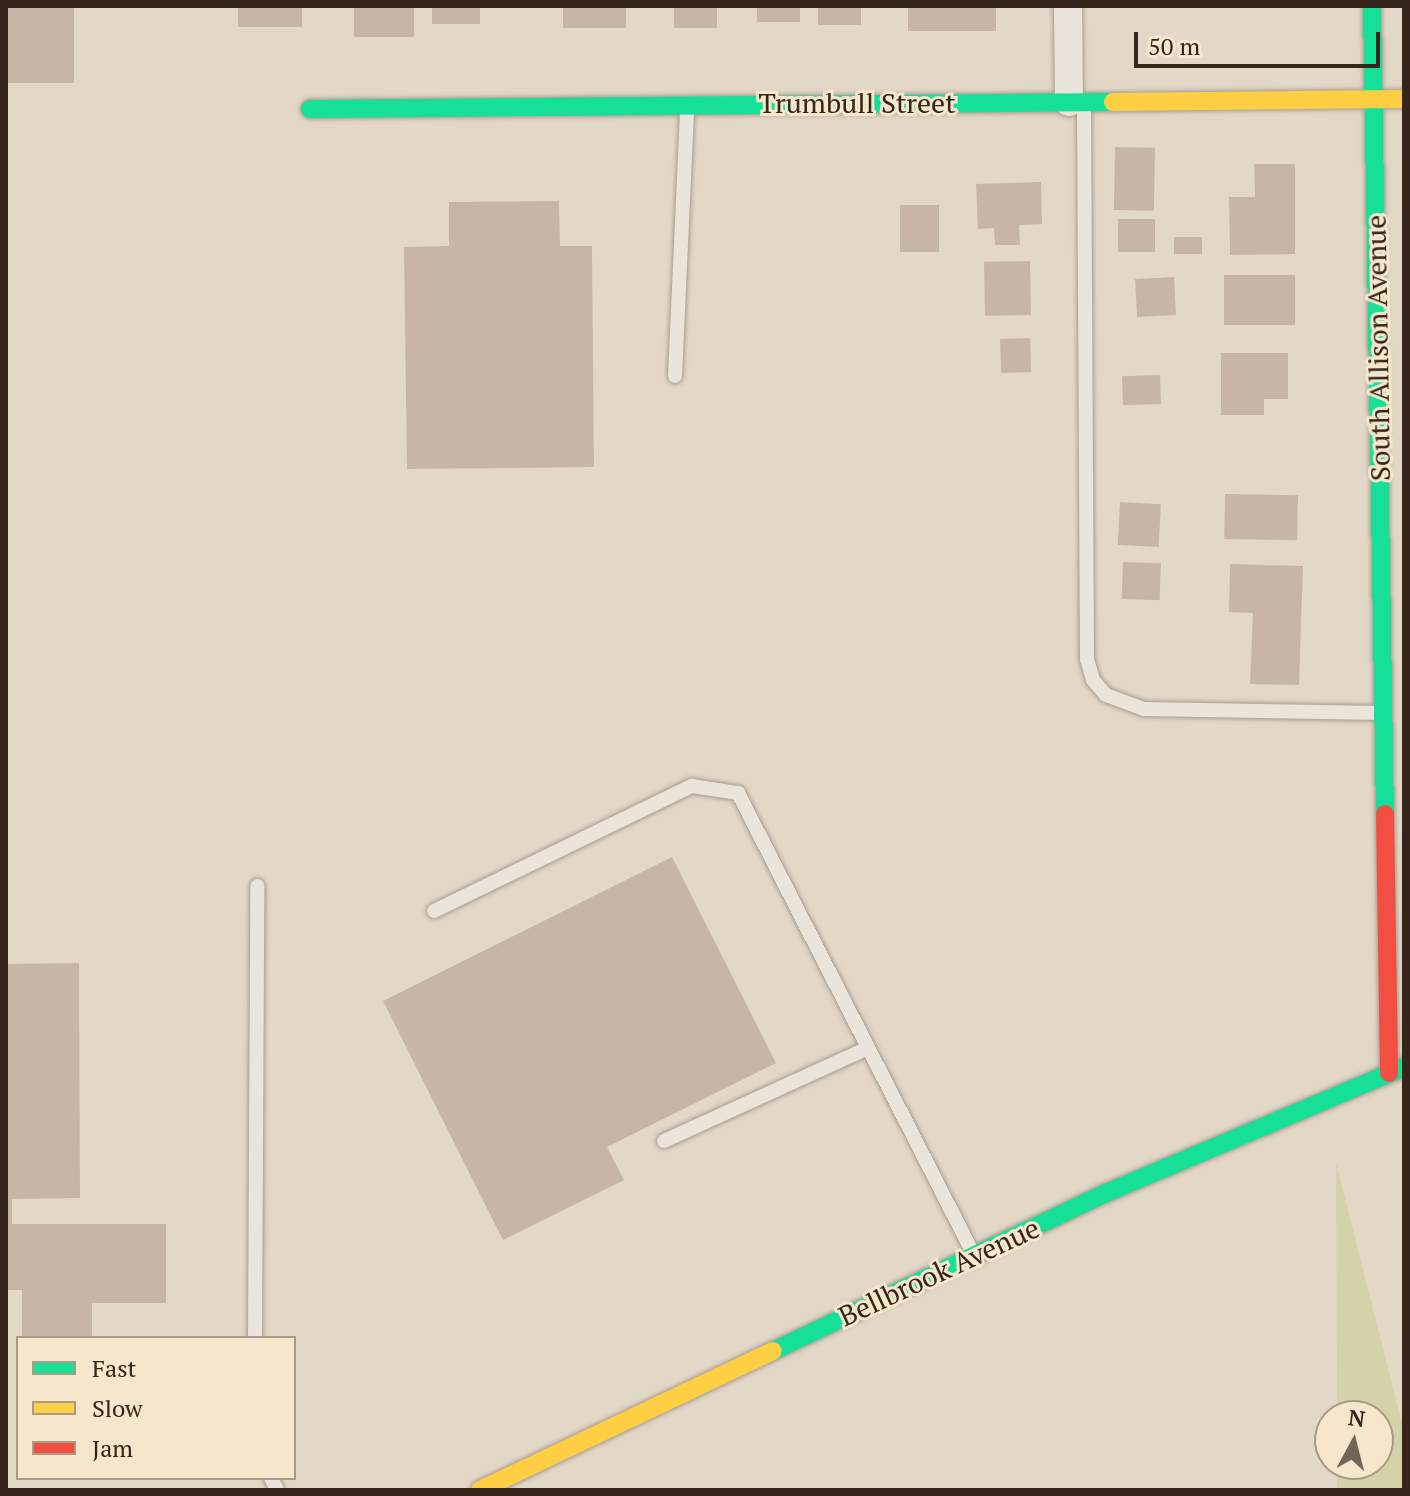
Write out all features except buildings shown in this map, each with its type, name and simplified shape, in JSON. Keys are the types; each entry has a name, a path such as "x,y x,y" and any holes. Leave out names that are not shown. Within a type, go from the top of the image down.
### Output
{"street":[{"path":"1068,6 1076,102"},
{"name":"South Allison Avenue","path":"1372,6 1385,713 1396,1070"},
{"name":"Trumbull Street","path":"310,109 1404,99"},
{"name":"Bellbrook Avenue","path":"480,1490 1106,1193 1396,1070"}],"lane":[{"path":"1076,102 1087,659 1093,680 1106,695 1144,709 1385,713"},
{"path":"675,376 687,105"},
{"path":"434,911 692,786 738,793 974,1256"},
{"path":"255,1336 257,886"},
{"path":"664,1141 868,1048"}],"shaded area":[{"path":"1336,1163 1404,1431 1404,1490 1337,1490 1337,1480 1394,1480 1394,1400 1337,1400"}],"traffic: fast":[{"path":"1372,6 1385,814"},
{"path":"310,109 1113,102"},
{"path":"773,1351 1106,1193 1404,1067"}],"traffic: slow":[{"path":"1113,102 1404,99"},
{"path":"480,1490 773,1351"}],"traffic: jam":[{"path":"1385,814 1389,1073"}]}
